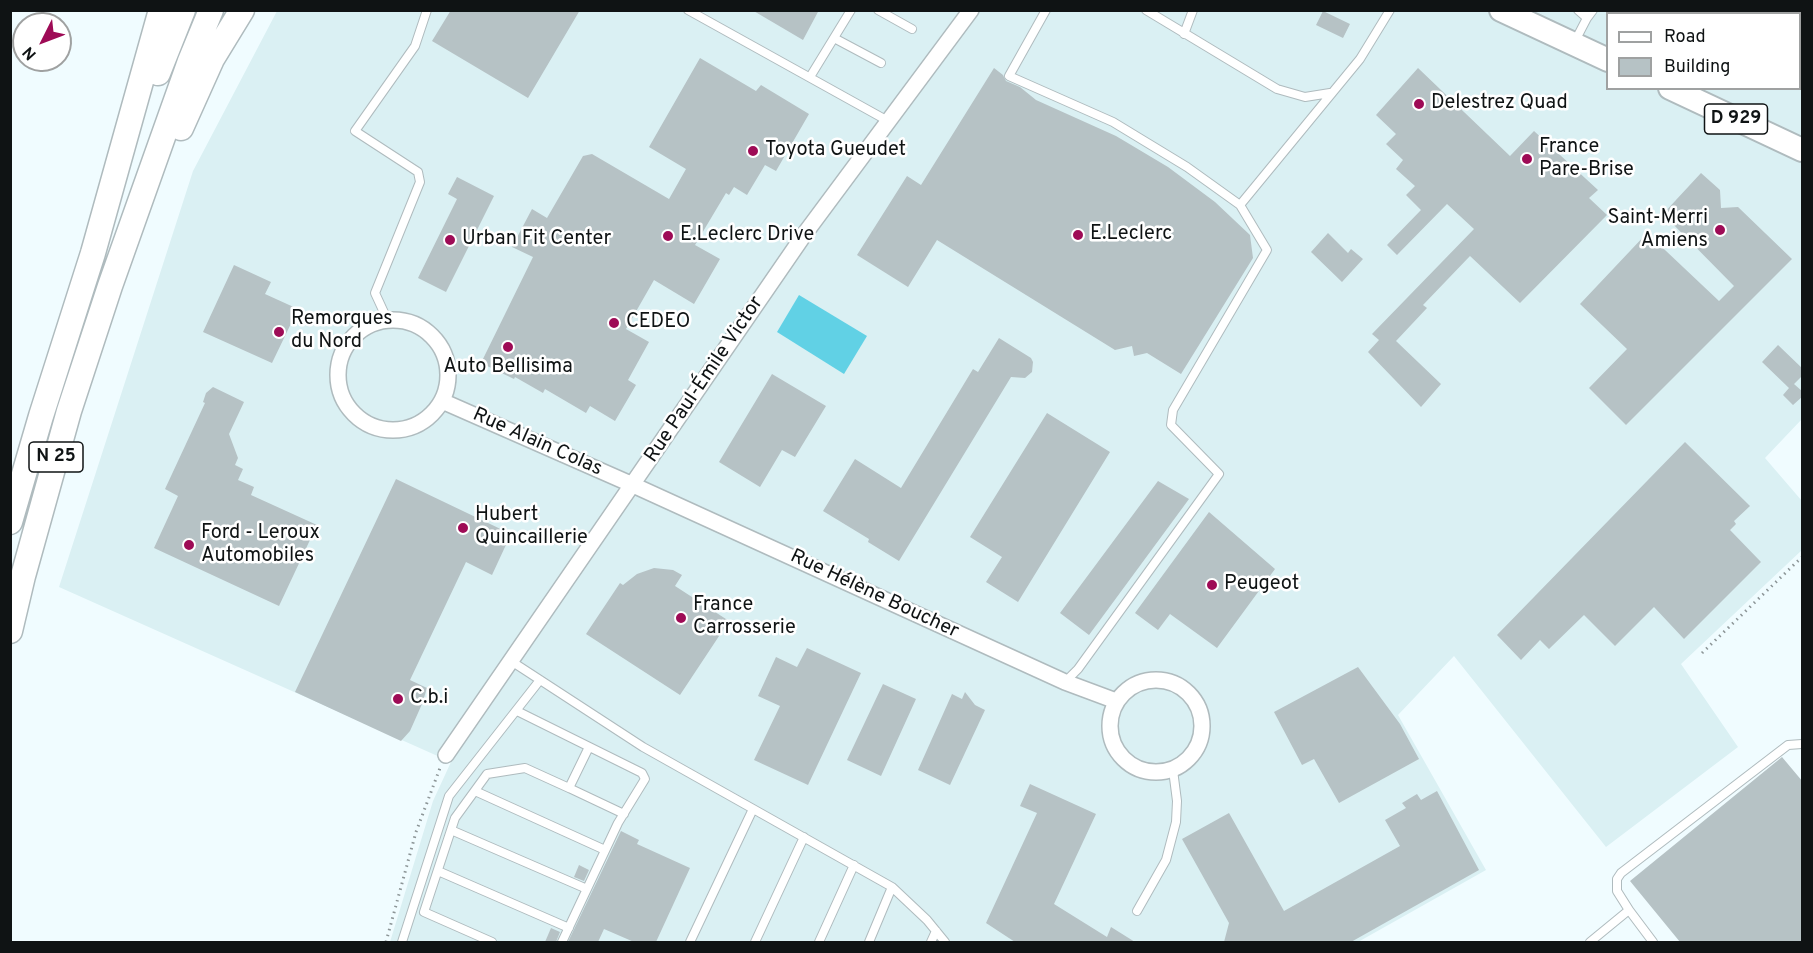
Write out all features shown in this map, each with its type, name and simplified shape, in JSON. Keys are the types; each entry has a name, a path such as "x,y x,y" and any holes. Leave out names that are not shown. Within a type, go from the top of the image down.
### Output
{"highway":[{"path":"93,253 161,10"},
{"name":"N 25","path":"10,522 93,253 183,10"},
{"name":"N 25","path":"10,631 69,411 110,286 190,61 211,10"},
{"path":"110,286 212,59 242,10"}],"main road":[{"path":"1501,10 1606,59"},
{"name":"D 929","path":"1674,90 1803,150"}],"street":[{"name":"Rue Paul-Émile Victor","path":"446,755 806,232 971,10"},
{"path":"387,319 404,320 420,326 434,337 443,351 448,368 447,385 442,401 431,415 417,425 400,430 382,429 366,423 352,412 342,398 337,381 338,363 344,347 355,333 370,324 387,319"},
{"name":"Rue Alain Colas","path":"442,401 633,485"},
{"name":"Rue Hélène Boucher","path":"633,485 1065,682 1116,701"},
{"path":"1157,679 1173,682 1197,703 1202,718 1202,734 1197,749 1186,762 1173,770 1158,773 1130,766 1119,756 1112,743 1109,729 1110,714 1116,701 1127,689 1141,681 1157,679"}],"lane":[{"path":"387,319 375,293 420,182 418,172 355,131 415,45 427,10"},
{"path":"688,10 888,122"},
{"path":"810,77 851,10"},
{"path":"878,10 912,29"},
{"path":"1046,10 1009,76 1113,122 1187,167 1240,205 1267,250 1173,410 1171,425 1219,474 1078,669 1065,682"},
{"path":"1146,10 1277,90 1305,97 1330,93"},
{"path":"1184,34 1193,10"},
{"path":"1240,205 1360,59 1390,10"},
{"path":"1578,10 1587,18"},
{"path":"1574,44 1593,10"},
{"path":"834,38 881,63"},
{"path":"511,661 643,747 892,887 927,920 945,942"},
{"path":"402,942 449,796 540,680"},
{"path":"517,711 642,773 645,779 605,850 562,942"},
{"path":"1653,942 1617,891 1617,879 1788,745 1803,744"},
{"path":"569,788 589,747"},
{"path":"492,942 424,912 455,818 487,774 525,768 624,814"},
{"path":"1137,910 1166,860 1174,831 1177,801 1173,770"},
{"path":"475,791 605,850"},
{"path":"690,942 753,809"},
{"path":"451,830 587,889"},
{"path":"755,942 804,837"},
{"path":"819,942 854,865"},
{"path":"438,871 569,928"},
{"path":"868,942 892,887"},
{"path":"1590,942 1629,910"},
{"path":"931,942 936,931"}],"path":[{"path":"1702,653 1803,557"},
{"path":"386,942 416,832 446,755"}],"shaded area":[{"path":"277,11 1802,11 1802,419 1765,458 1802,501 1802,550 1681,664 1738,747 1606,847 1454,656 1398,715 1486,870 1358,942 390,942 433,801 451,762 59,587 193,171"}],"water":[{"path":"799,295 867,336 844,374 777,332"}],"building":[{"path":"451,10 580,10 528,98 432,41"},
{"path":"752,10 819,10 803,40"},
{"path":"1323,11 1350,24 1343,38 1316,25"},
{"path":"700,58 756,91 761,85 809,114 776,171 765,165 747,195 734,187 729,195 726,193 695,245 720,259 694,304 654,280 626,329 649,342 628,380 636,385 615,421 590,406 586,413 545,389 543,393 515,377 514,379 481,363 533,257 512,247 532,209 547,218 583,156 592,154 669,199 686,169 649,147"},
{"path":"994,68 1003,75 1006,81 1020,87 1036,100 1116,136 1168,167 1215,202 1250,235 1253,258 1181,374 1147,353 1134,356 1132,346 1115,350 937,240 908,287 857,255 907,176 921,185"},
{"path":"1418,68 1510,156 1534,131 1598,190 1589,198 1607,215 1520,303 1470,256 1423,305 1427,308 1396,341 1441,384 1421,407 1368,352 1379,340 1372,334 1474,229 1447,204 1397,255 1387,245 1421,210 1406,195 1415,186 1396,169 1403,160 1386,144 1396,134 1376,115"},
{"path":"1701,173 1720,190 1721,208 1738,207 1792,259 1626,425 1589,388 1627,349 1580,304 1647,233 1719,301 1734,286 1663,214"},
{"path":"457,177 494,196 446,292 418,278 457,199 448,194"},
{"path":"1328,233 1348,253 1351,249 1363,259 1342,282 1311,252"},
{"path":"234,265 271,282 265,294 298,309 272,363 203,332"},
{"path":"999,338 1031,358 1032,372 1025,378 1011,377 899,561 868,542 869,539 823,511 855,459 901,488 973,369 978,372"},
{"path":"1778,345 1803,369 1803,375 1794,384 1803,392 1803,396 1793,405 1783,395 1789,388 1762,362"},
{"path":"772,374 826,406 795,457 782,450 760,487 719,462"},
{"path":"213,387 244,402 229,434 238,458 235,465 243,469 238,480 254,487 251,495 317,525 279,606 154,548 178,496 165,489 205,403 203,402 206,393"},
{"path":"1047,413 1110,452 1018,602 986,582 1002,557 970,537"},
{"path":"1685,442 1750,506 1734,521 1736,524 1730,530 1761,562 1684,639 1654,607 1615,646 1584,615 1549,649 1540,640 1521,660 1497,635"},
{"path":"396,479 511,534 492,575 466,562 410,680 427,688 410,731 401,741 295,692"},
{"path":"1158,481 1189,499 1089,635 1060,613"},
{"path":"1209,512 1275,569 1217,648 1170,614 1158,630 1135,613"},
{"path":"654,568 673,570 682,575 675,586 729,621 680,695 586,634 620,583 623,585 637,574"},
{"path":"807,648 861,673 808,785 754,760 780,706 758,696 776,657 797,667"},
{"path":"1358,667 1400,724 1419,759 1339,803 1314,759 1302,765 1274,712"},
{"path":"883,684 916,699 881,776 847,760"},
{"path":"965,692 975,705 985,710 950,785 918,770 952,694 962,699"},
{"path":"1782,757 1803,782 1803,942 1680,942 1630,881"},
{"path":"1030,784 1096,814 1054,904 1107,937 1111,927 1135,942 1015,942 986,923 1037,813 1020,806"},
{"path":"1437,791 1479,870 1351,942 1224,942 1229,923 1182,839 1229,813 1284,911 1400,846 1385,820 1406,808 1402,803 1417,794 1421,800"},
{"path":"621,831 639,840 637,844 690,868 656,942 634,942 604,929 598,942 568,942"},
{"path":"579,865 589,870 584,881 574,877"},
{"path":"551,928 560,932 556,942 545,942"}],"place":[{"name":"Delestrez Quad","path":"1419,104"},
{"name":"Toyota Gueudet","path":"753,151"},
{"name":"France Pare-Brise","path":"1527,159"},
{"name":"Saint-Merri Amiens","path":"1720,230"},
{"name":"E.Leclerc","path":"1078,235"},
{"name":"E.Leclerc Drive","path":"668,236"},
{"name":"Urban Fit Center","path":"450,240"},
{"name":"CEDEO","path":"614,323"},
{"name":"Remorques du Nord","path":"279,332"},
{"name":"Auto Bellisima","path":"508,347"},
{"name":"Hubert Quincaillerie","path":"463,528"},
{"name":"Ford - Leroux Automobiles","path":"189,545"},
{"name":"Peugeot","path":"1212,585"},
{"name":"France Carrosserie","path":"681,618"},
{"name":"C.b.i","path":"398,699"}]}
